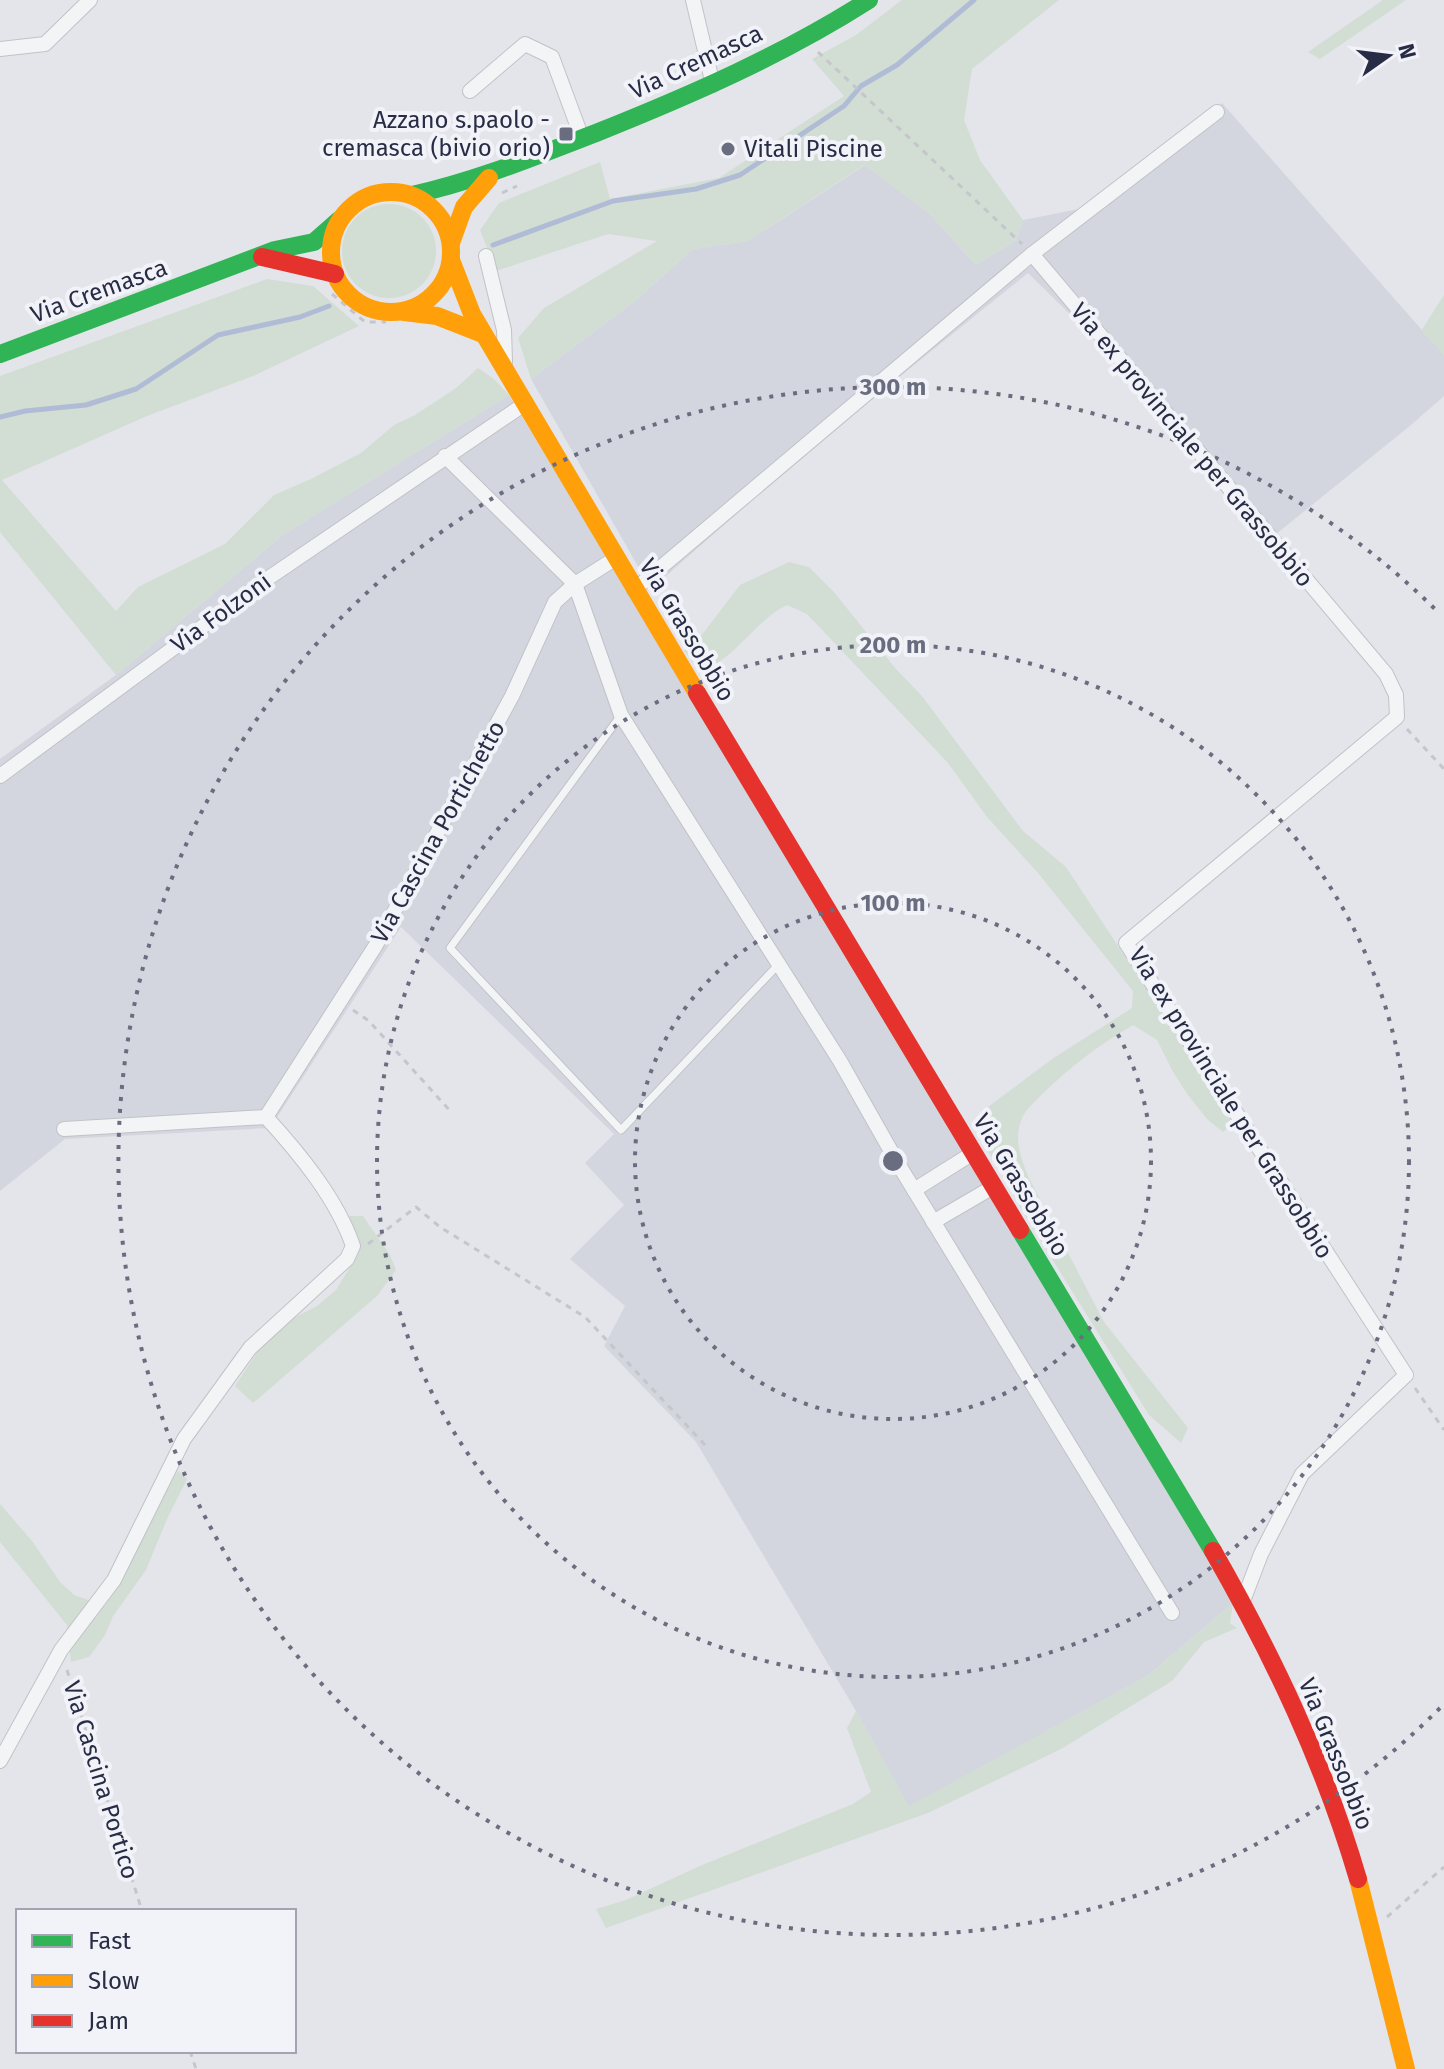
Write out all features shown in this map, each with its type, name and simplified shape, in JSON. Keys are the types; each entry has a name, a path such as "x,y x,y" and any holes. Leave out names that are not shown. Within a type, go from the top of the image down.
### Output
{"street":[{"path":"0,49 45,44 90,0"},
{"path":"693,0 713,85"},
{"name":"Via Cremasca","path":"412,195 498,171 713,85 832,23 869,0"},
{"path":"470,91 525,44 552,57 582,138"},
{"path":"634,590 1032,254 1217,112"},
{"name":"Via Cremasca","path":"451,252 459,214 476,189 498,171"},
{"path":"398,312 417,306 434,295 445,278 451,252 449,233 438,214 422,199 394,191 376,193 352,205 340,219 331,246 335,274 344,289 358,302 378,311 437,316 483,334"},
{"name":"Via Cremasca","path":"0,354 275,250 314,242 340,219"},
{"name":"Via Grassobbio","path":"451,252 456,282 483,334 505,366 634,590 993,1187 1124,1396 1243,1601 1321,1769 1372,1930 1406,2069"},
{"name":"Via ex provinciale per Grassobbio","path":"1032,254 1386,674 1396,695 1397,717 1126,943 1406,1375"},
{"name":"Via Grassobbio","path":"486,256 504,330 505,366"},
{"path":"260,257 335,274"},
{"name":"Via Folzoni","path":"0,776 267,579 526,403"},
{"path":"445,456 575,584 621,715 840,1061 933,1222 1172,1613"},
{"name":"Via Cascina Portichetto","path":"266,1117 376,945 512,696 555,602 575,584 616,558"},
{"path":"0,1761 61,1650 114,1580 192,1427 250,1348 347,1259 353,1246 347,1230 299,1153 266,1117 64,1129"},
{"path":"914,1190 973,1153"},
{"path":"933,1222 993,1187"},
{"path":"1243,1601 1261,1554 1302,1474 1406,1375"}],"lane":[{"path":"621,715 450,948 621,1130 779,964"}],"path":[{"path":"815,49 865,100 1032,254"},
{"path":"1397,717 1444,769"},
{"path":"340,1001 369,1021 452,1113"},
{"path":"353,1246 366,1245 416,1207 440,1227 585,1317 706,1446"},
{"path":"1406,1375 1444,1430"},
{"name":"Via Cascina Portico","path":"61,1650 141,1909"},
{"path":"1372,1930 1444,1867"}],"shaded area":[{"path":"902,0 1059,0 972,69 964,120 980,160 1023,220 1016,240 976,265 930,214 864,165 748,241 693,249 635,301 531,379 518,338 544,308 657,241 608,234 496,271 480,230 499,203 600,162 610,199 719,178 844,96 812,59 856,35"},
{"path":"1383,0 1406,0 1320,59 1308,52"},
{"path":"1222,103 1444,355 1444,396 1411,425 1265,543 1091,335 1028,273 819,442 651,589 531,379 635,301 693,249 748,241 865,165 930,214 976,265 1016,240 1023,220 1079,209"},
{"path":"389,204 407,208 422,218 432,233 436,251 432,269 422,284 407,294 389,298 371,294 356,284 346,269 342,251 346,233 356,218 371,208"},
{"path":"267,279 313,286 359,326 253,376 147,416 2,480 116,611 138,587 225,544 274,495 361,453 394,425 456,388 478,368 509,395 284,534 116,675 0,532 0,376"},
{"path":"1444,295 1444,355 1421,331"},
{"path":"509,395 965,1149 1233,1603 1147,1676 909,1807 856,1711 696,1442 604,1346 625,1306 570,1259 624,1205 585,1163 614,1134 401,927 270,1128 65,1139 0,1191 0,759 116,675 284,534"},
{"path":"789,562 809,567 833,591 922,696 1023,831 1066,867 1234,1122 1223,1132 1207,1119 1173,1072 1157,1040 1133,1025 1095,1049 1050,1086 1026,1111 1018,1131 1020,1154 1028,1176 1104,1322 1188,1428 1181,1443 1149,1415 979,1135 984,1110 1052,1059 1132,1008 1133,991 1038,873 987,817 948,763 807,614 787,605 764,621 721,660 698,671 684,650 694,645 740,585"},
{"path":"347,1216 363,1216 390,1255 396,1270 377,1296 253,1403 235,1386 260,1348 290,1320 317,1306 336,1290 358,1254"},
{"path":"178,1471 187,1479 146,1570 89,1657 71,1662 67,1625 0,1542 0,1504 32,1541 60,1582 74,1595 105,1606"},
{"path":"1233,1603 1230,1623 1237,1628 1204,1642 1172,1681 1061,1749 928,1813 606,1928 596,1909 626,1900 702,1865 853,1804 871,1792 847,1728 856,1711 909,1806 1147,1676"}],"waterway":[{"path":"493,245 613,201 696,189 740,175 844,106 861,86 897,65 974,0"},
{"path":"0,417 25,411 86,405 136,389 218,335 300,317 329,306"}],"traffic: fast":[{"path":"412,195 506,167 667,104 770,56 869,0"},
{"path":"0,354 275,250 314,242 339,220"},
{"path":"1020,1230 1213,1551"}],"traffic: slow":[{"path":"451,243 464,207 489,178"},
{"path":"391,192 414,196 434,209 447,229 451,252 447,275 434,295 414,308 391,312 368,308 348,295 335,275 331,252 335,229 348,209 368,196 391,192"},
{"path":"451,260 472,314 697,693"},
{"path":"404,312 437,316 483,334"},
{"path":"1358,1879 1406,2069"}],"traffic: jam":[{"path":"262,257 335,274"},
{"path":"697,693 1020,1230"},
{"path":"1213,1551 1295,1711 1329,1794 1358,1879"}],"place":[{"name":"Azzano s.paolo - cremasca (bivio orio)","path":"566,134"},
{"name":"Vitali Piscine","path":"728,149"}]}
